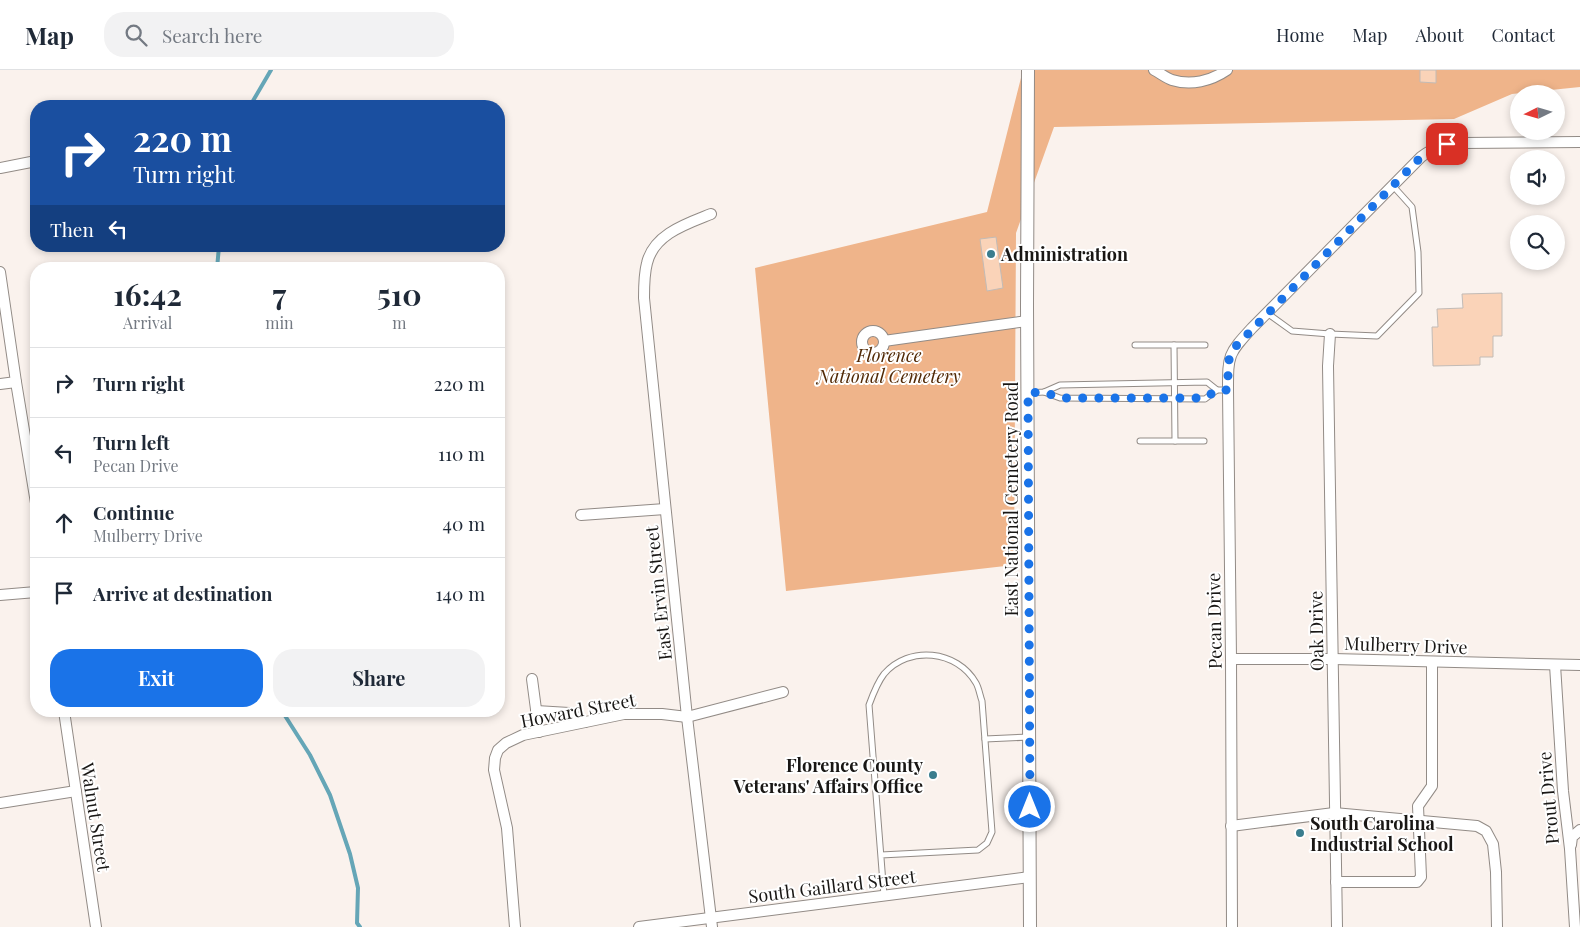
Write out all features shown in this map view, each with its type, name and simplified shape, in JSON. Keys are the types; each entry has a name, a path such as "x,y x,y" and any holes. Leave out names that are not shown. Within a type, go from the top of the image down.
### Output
{"street":[{"name":"East National Cemetery Road","path":"1028,70 1027,321 1030,927"},
{"path":"1154,70 1172,80 1189,83 1206,80 1227,70"},
{"path":"1267,313 1430,151 1447,144 1580,142"},
{"path":"0,168 30,162"},
{"name":"East Ervin Street","path":"711,214 672,231 662,238 647,262 644,298 687,717 712,922"},
{"path":"0,272 30,467"},
{"name":"Pecan Drive","path":"1232,927 1228,362 1236,346 1267,313"},
{"path":"884,341 1027,321"},
{"name":"Oak Drive","path":"1330,334 1328,366 1337,927"},
{"path":"0,384 16,382"},
{"path":"581,515 665,509"},
{"path":"0,595 30,592"},
{"name":"Mulberry Drive","path":"1231,658 1580,665"},
{"path":"1336,882 1416,882 1421,877 1418,806 1432,786 1432,662"},
{"name":"Prout Drive","path":"1555,665 1563,791 1570,848 1575,927"},
{"path":"532,680 539,732"},
{"name":"Howard Street","path":"515,927 507,828 494,770 498,750 506,743 523,735 624,714 662,714 687,717 783,692"},
{"path":"536,711 569,713 585,722"},
{"name":"Walnut Street","path":"65,717 96,927"},
{"path":"0,803 76,791"},
{"path":"1231,826 1334,812 1477,826 1486,831 1493,844 1496,872 1496,927"},
{"path":"1570,848 1572,837 1580,830"},
{"name":"South Gaillard Street","path":"638,927 712,922 884,896 1030,877"}],"lane":[{"path":"1267,313 1292,331 1377,336 1419,292 1418,252 1412,208 1393,186"},
{"path":"1174,345 1175,441"},
{"path":"1135,346 1206,345"},
{"path":"1028,393 1044,392 1060,385 1207,382 1217,390"},
{"path":"1044,392 1060,398 1205,398 1217,390 1228,390"},
{"path":"1140,441 1204,441"},
{"path":"881,855 978,850 987,843 992,832 982,701 976,684 963,668 936,655 920,655 906,658 893,666 874,690 869,705 884,896"},
{"path":"985,739 1030,737"}],"green space":[{"name":"Florence National Cemetery","path":"1023,70 1580,70 1580,87 1565,89 1565,85 1510,85 1510,95 1454,119 1054,127 1016,233 1014,565 786,591 755,268 987,212"}],"building":[{"path":"1420,70 1436,70 1436,83 1420,82"},
{"name":"Administration","path":"996,237 1003,288 987,291 980,239"},
{"path":"1502,293 1502,336 1493,336 1493,357 1480,357 1480,365 1433,366 1432,327 1438,327 1437,309 1463,308 1462,294"}],"waterway":[{"path":"254,100 271,70"},
{"path":"218,252 218,262"},
{"path":"286,717 310,755 330,795 350,854 358,888 357,923 360,927"}],"place":[{"name":"Administration","path":"991,254"},
{"name":"Florence County Veterans' Affairs Office","path":"933,775"},
{"name":"South Carolina Industrial School","path":"1300,833"}],"route":[{"path":"1030,807 1028,393 1044,392 1060,398 1205,398 1217,390 1228,390 1228,362 1231,353 1252,328 1421,157 1437,147 1447,144"}]}
